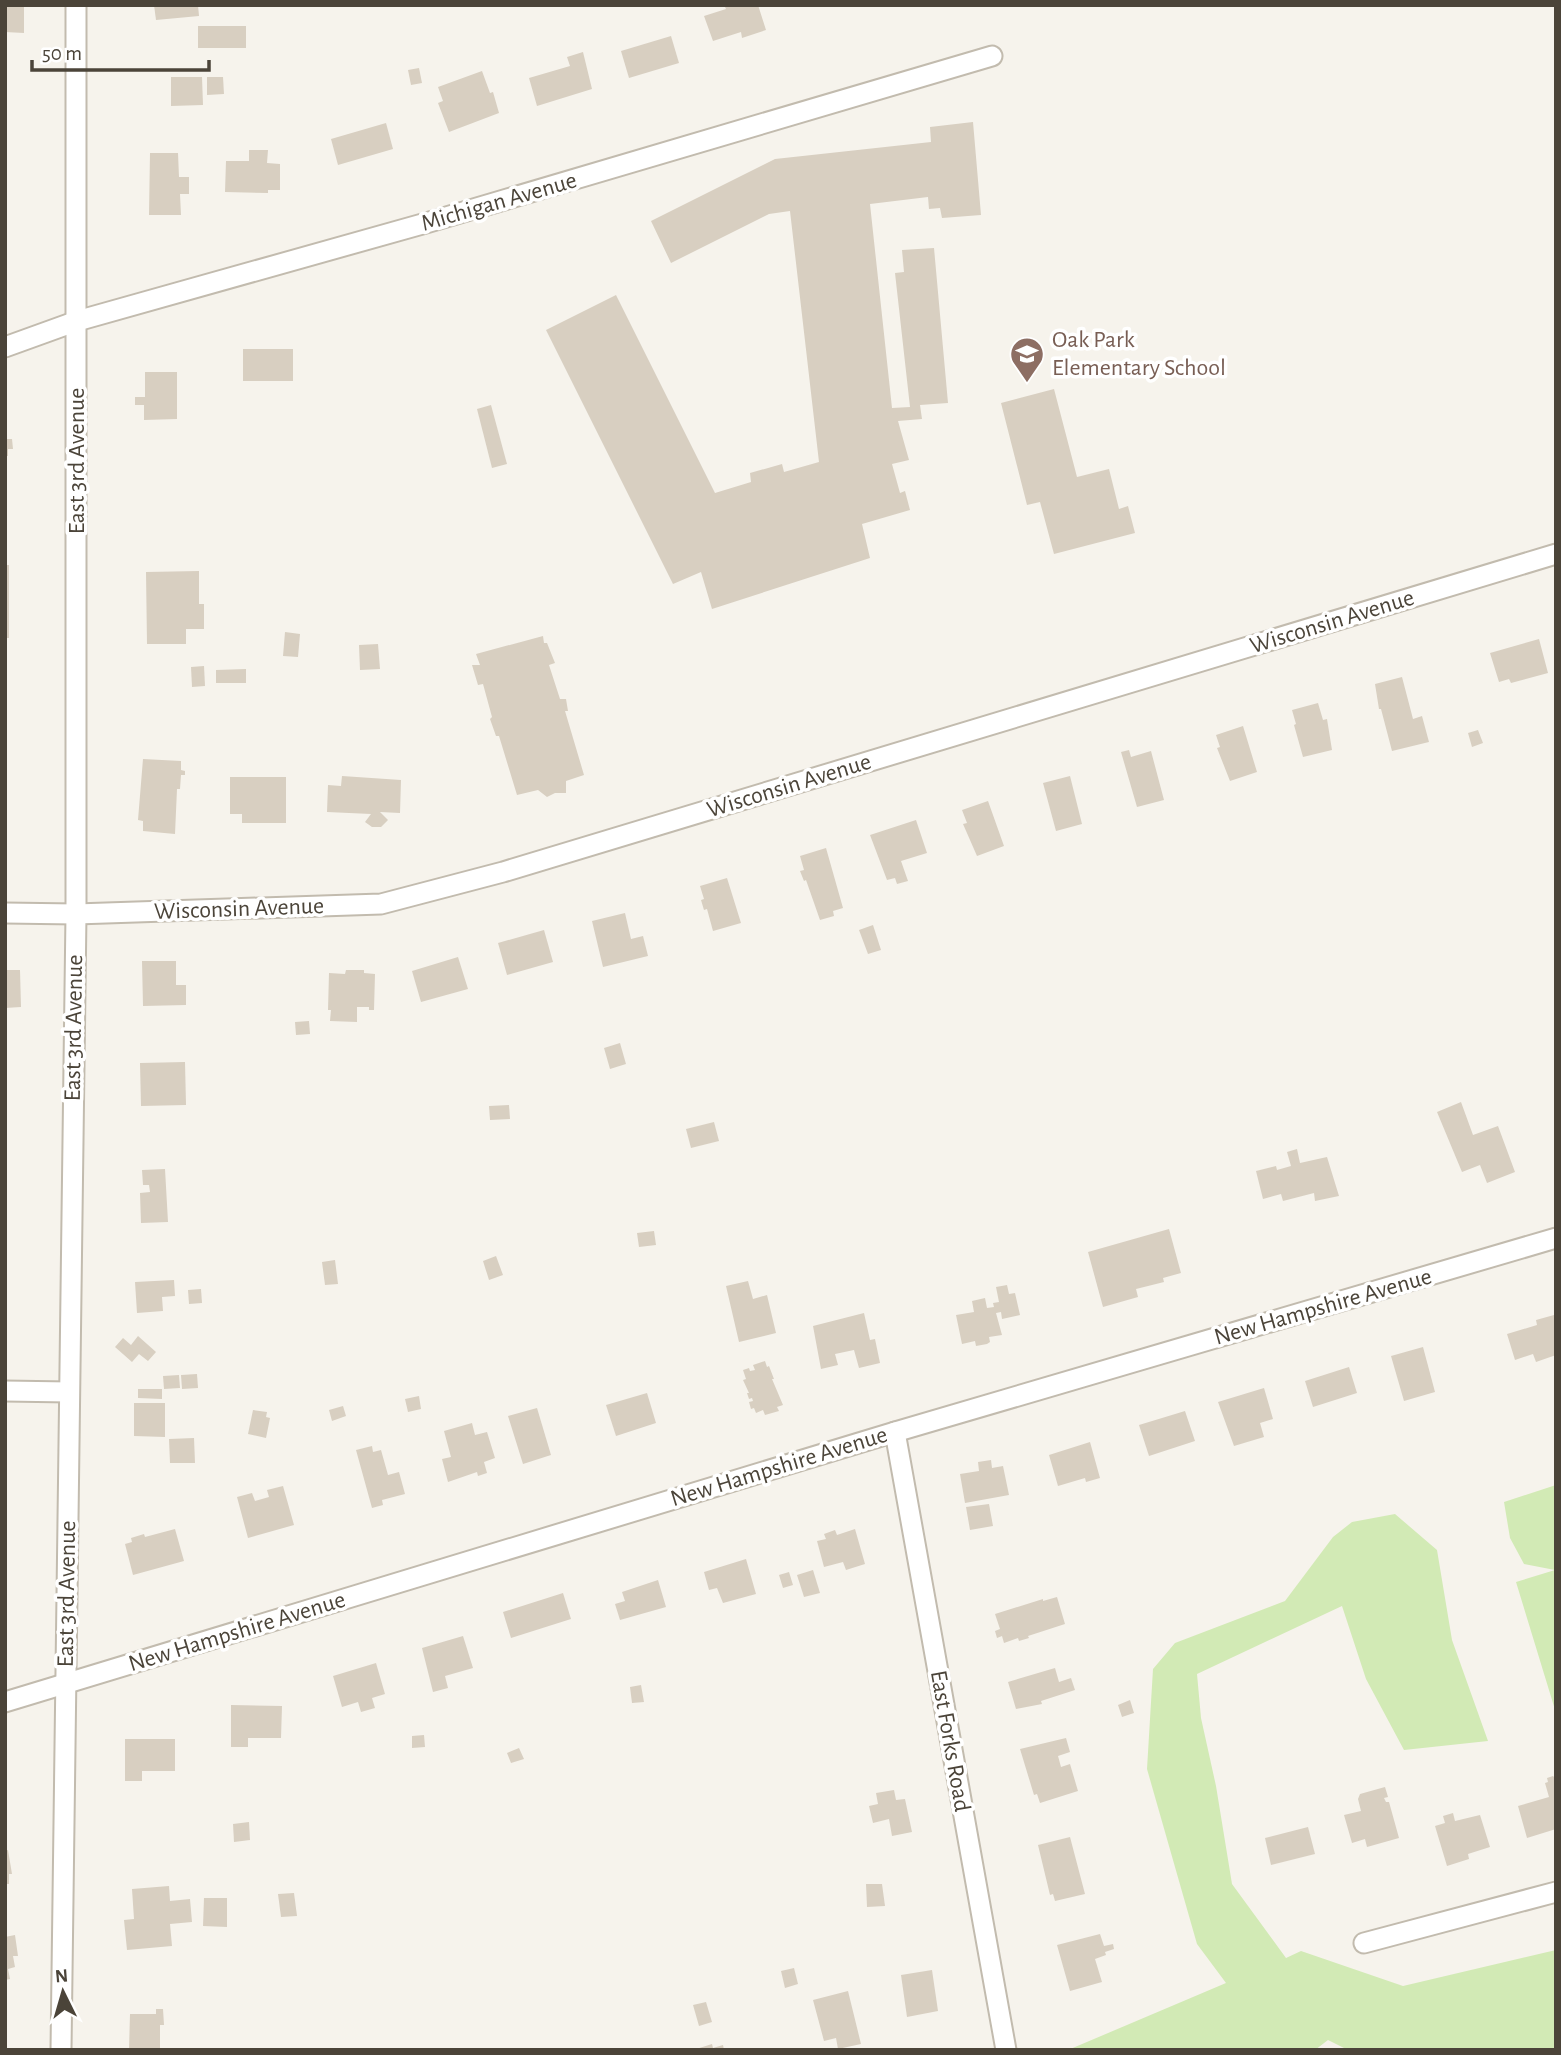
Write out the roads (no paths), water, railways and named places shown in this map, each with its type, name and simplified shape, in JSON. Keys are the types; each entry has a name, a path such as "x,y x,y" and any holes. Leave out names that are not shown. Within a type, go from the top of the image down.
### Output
{"street":[{"name":"East 3rd Avenue","path":"61,2050 76,915 76,5"},
{"name":"Michigan Avenue","path":"5,347 77,321 426,223 992,56"},
{"name":"Wisconsin Avenue","path":"5,913 76,915 381,904 467,883 1556,554"},
{"name":"New Hampshire Avenue","path":"5,1702 65,1686 895,1432 1556,1238"},
{"path":"5,1391 69,1392"},
{"name":"East Forks Road","path":"895,1432 1006,2050"},
{"path":"1364,1943 1556,1892"}],"place":[{"name":"Oak Park Elementary School","path":"1027,384"}]}
